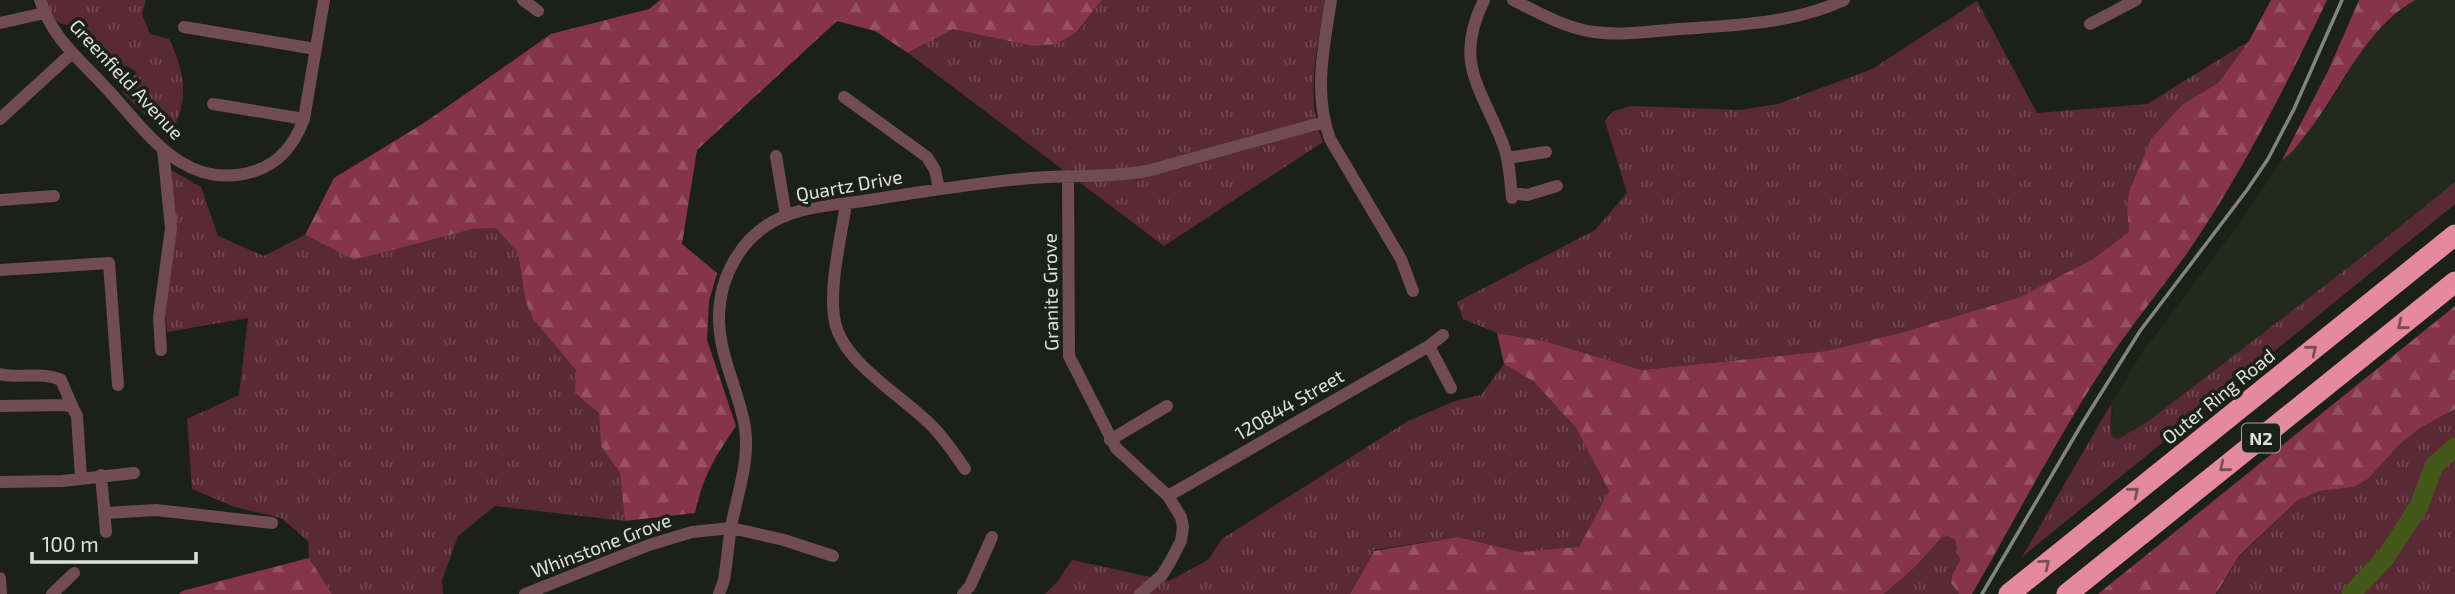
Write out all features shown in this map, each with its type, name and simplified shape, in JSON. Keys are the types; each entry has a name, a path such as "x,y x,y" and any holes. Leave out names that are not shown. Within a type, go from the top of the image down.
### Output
{"highway":[{"name":"Outer Ring Road","path":"2009,594 2455,235"},
{"name":"N2","path":"2067,594 2455,282"}],"street":[{"name":"Greenfield Avenue","path":"40,0 62,42 163,149 187,167 209,176 251,172 265,167 288,149 304,119 324,0"},
{"path":"523,0 538,11"},
{"path":"1331,0 1320,88 1324,122 1329,139 1401,259 1413,291"},
{"path":"1483,0 1470,39 1470,64 1482,102 1507,158 1512,195 1527,195 1557,186"},
{"path":"1514,0 1579,29 1628,33 1774,22 1813,13 1844,0"},
{"path":"2090,24 2136,0"},
{"path":"0,23 45,13"},
{"path":"184,27 316,49"},
{"path":"0,119 72,52"},
{"path":"844,97 927,157 935,170 939,189"},
{"path":"213,104 304,119"},
{"name":"Quartz Drive","path":"719,594 726,571 746,451 741,410 719,333 721,295 731,264 766,226 786,216 820,206 939,189 1147,171 1324,122"},
{"path":"161,350 159,317 171,228 163,149"},
{"path":"1507,158 1546,152"},
{"path":"776,156 786,216"},
{"name":"Granite Grove","path":"1068,176 1068,349 1072,364 1110,440 1126,460 1168,496 1181,517 1184,534 1177,551 1161,575 1140,594"},
{"path":"0,200 54,196"},
{"path":"846,204 833,308 838,334 855,358 932,426 965,469"},
{"path":"0,270 109,263 118,385"},
{"name":"120844 Street","path":"1168,496 1429,346 1443,335"},
{"path":"1429,346 1451,388"},
{"path":"0,374 55,377 64,384 77,415 81,478"},
{"path":"0,406 65,405 73,408"},
{"path":"1110,440 1167,406"},
{"path":"0,482 62,481 134,473"},
{"path":"101,475 106,532"},
{"path":"105,513 156,510 272,523"},
{"name":"Whinstone Grove","path":"525,594 672,537 692,532 732,528 784,540 833,556"},
{"path":"963,594 992,537"},
{"path":"52,594 74,573"},
{"path":"0,578 1,594"}],"shaded area":[{"path":"2415,0 2455,0 2455,182 2147,422 2118,439 2112,437 2109,430 2113,416 2111,404 2144,350 2239,224 2282,160 2327,107 2366,43"}],"green space":[{"path":"46,0 146,0 142,14 150,34 169,39 182,76 180,112 168,137 122,92 137,72 122,64 120,59 113,58 78,23 65,24 56,20"},
{"path":"660,0 1102,0 1077,32 1056,44 1032,46 953,29 908,53 875,31 837,21 697,150 682,244 717,273 709,301 707,340 736,426 711,467 695,513 625,521 620,473 601,446 599,413 575,393 576,370 533,319 525,299 518,253 496,228 473,229 354,260 305,235 334,178 424,123 551,34 649,9"},
{"path":"1102,0 1325,0 1313,90 1317,125 1323,142 1164,246 908,53 953,29 1032,46 1078,32"},
{"path":"2271,0 2327,0 2279,97 2227,191 2188,252 2096,380 1972,594 1959,594 1951,583 1960,560 1955,540 1944,535 1915,567 1884,594 1350,594 1374,551 1458,537 1521,552 1579,547 1609,491 1576,428 1534,382 1504,364 1497,333 1544,341 1642,370 1826,351 1900,333 2020,297 2093,259 2129,232 2129,192 2151,139 2183,104 2218,83 2249,41"},
{"path":"2359,0 2415,0 2382,26 2357,58 2311,128 2282,160 2328,71"},
{"path":"1977,1 2037,113 2147,104 2249,41 2218,83 2183,104 2127,208 2129,233 2093,259 2020,297 1900,333 1826,351 1642,370 1544,341 1497,333 1463,319 1457,302 1595,230 1627,193 1605,121 1612,112 1630,106 1740,110 1778,104 1872,69"},
{"path":"171,170 201,187 218,236 264,256 305,235 354,260 473,229 496,228 518,253 525,299 533,318 576,370 576,393 599,413 601,446 620,473 625,521 495,506 458,536 442,580 443,594 332,594 309,558 308,541 281,518 235,507 192,489 187,419 239,395 248,318 167,332 164,300 175,230"},
{"path":"2455,182 2455,204 2022,557 2111,404 2111,433 2112,437 2118,439 2147,422"},
{"path":"2455,306 2455,409 2420,428 2399,445 2368,479 2354,487 2320,491 2298,500 2239,556 2216,594 2098,594"},
{"path":"1504,364 1534,382 1576,428 1609,491 1579,548 1521,552 1458,537 1374,550 1350,594 1045,594 1072,560 1169,581 1208,560 1222,539 1408,421 1455,401 1481,395"},
{"path":"2455,409 2455,594 2217,594 2239,557 2298,500 2320,491 2354,487 2368,479 2399,445 2420,428"},
{"path":"1944,535 1955,540 1960,560 1951,583 1959,594 1884,594 1915,567"},
{"path":"309,558 332,594 179,594 182,591"}],"waterway":[{"path":"2351,594 2386,557 2419,506 2434,466 2455,447"}],"railway":[{"path":"1982,594 2140,331 2268,159 2294,109 2342,0"}]}
